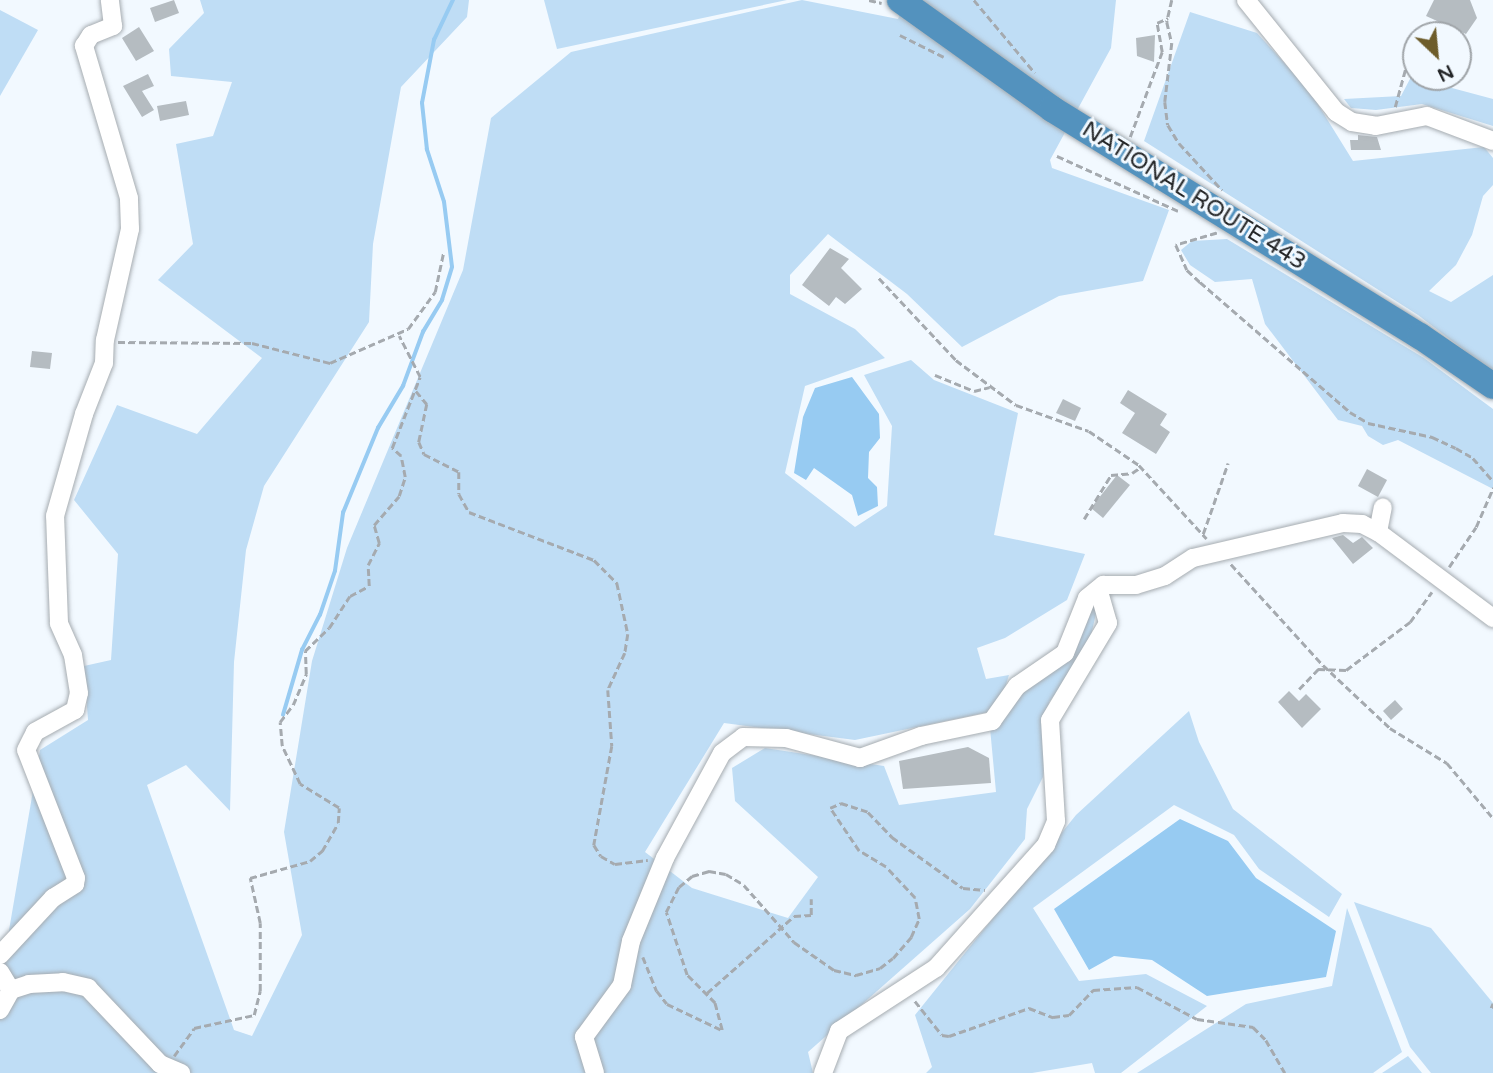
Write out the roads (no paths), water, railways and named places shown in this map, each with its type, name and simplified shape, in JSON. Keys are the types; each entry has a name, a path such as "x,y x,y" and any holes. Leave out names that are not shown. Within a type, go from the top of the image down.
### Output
{"highway":[{"name":"NATIONAL ROUTE 443","path":"900,0 1052,109 1125,153 1225,224 1493,386"}],"street":[{"path":"0,954 53,898 75,884 76,878 26,750 35,732 75,710 79,692 73,654 59,624 55,516 84,414 97,390 105,340 124,267 129,198 83,46 91,35 113,26 110,0"},
{"path":"1245,0 1336,111 1352,122 1376,126 1427,116 1493,141"},
{"path":"1378,532 1383,507"},
{"path":"595,1073 584,1037 622,985 631,941 665,859 731,744 754,734 769,735 860,758 921,736 992,720 1017,686 1065,653 1087,598 1098,589 1136,585 1165,576 1193,558 1343,523 1362,524 1378,532 1440,581 1493,618"},
{"path":"823,1073 839,1031 909,989 936,968 1046,845 1056,821 1050,720 1108,623 1098,589"},
{"path":"0,972 11,990"},
{"path":"11,990 63,982 88,988 160,1065 177,1071"},
{"path":"0,1010 11,990"}],"waterway":[{"path":"283,715 302,650 320,615 335,571 343,513 378,428 403,386 423,332 442,300 452,267 444,202 427,150 422,103 434,40 453,0"}]}
